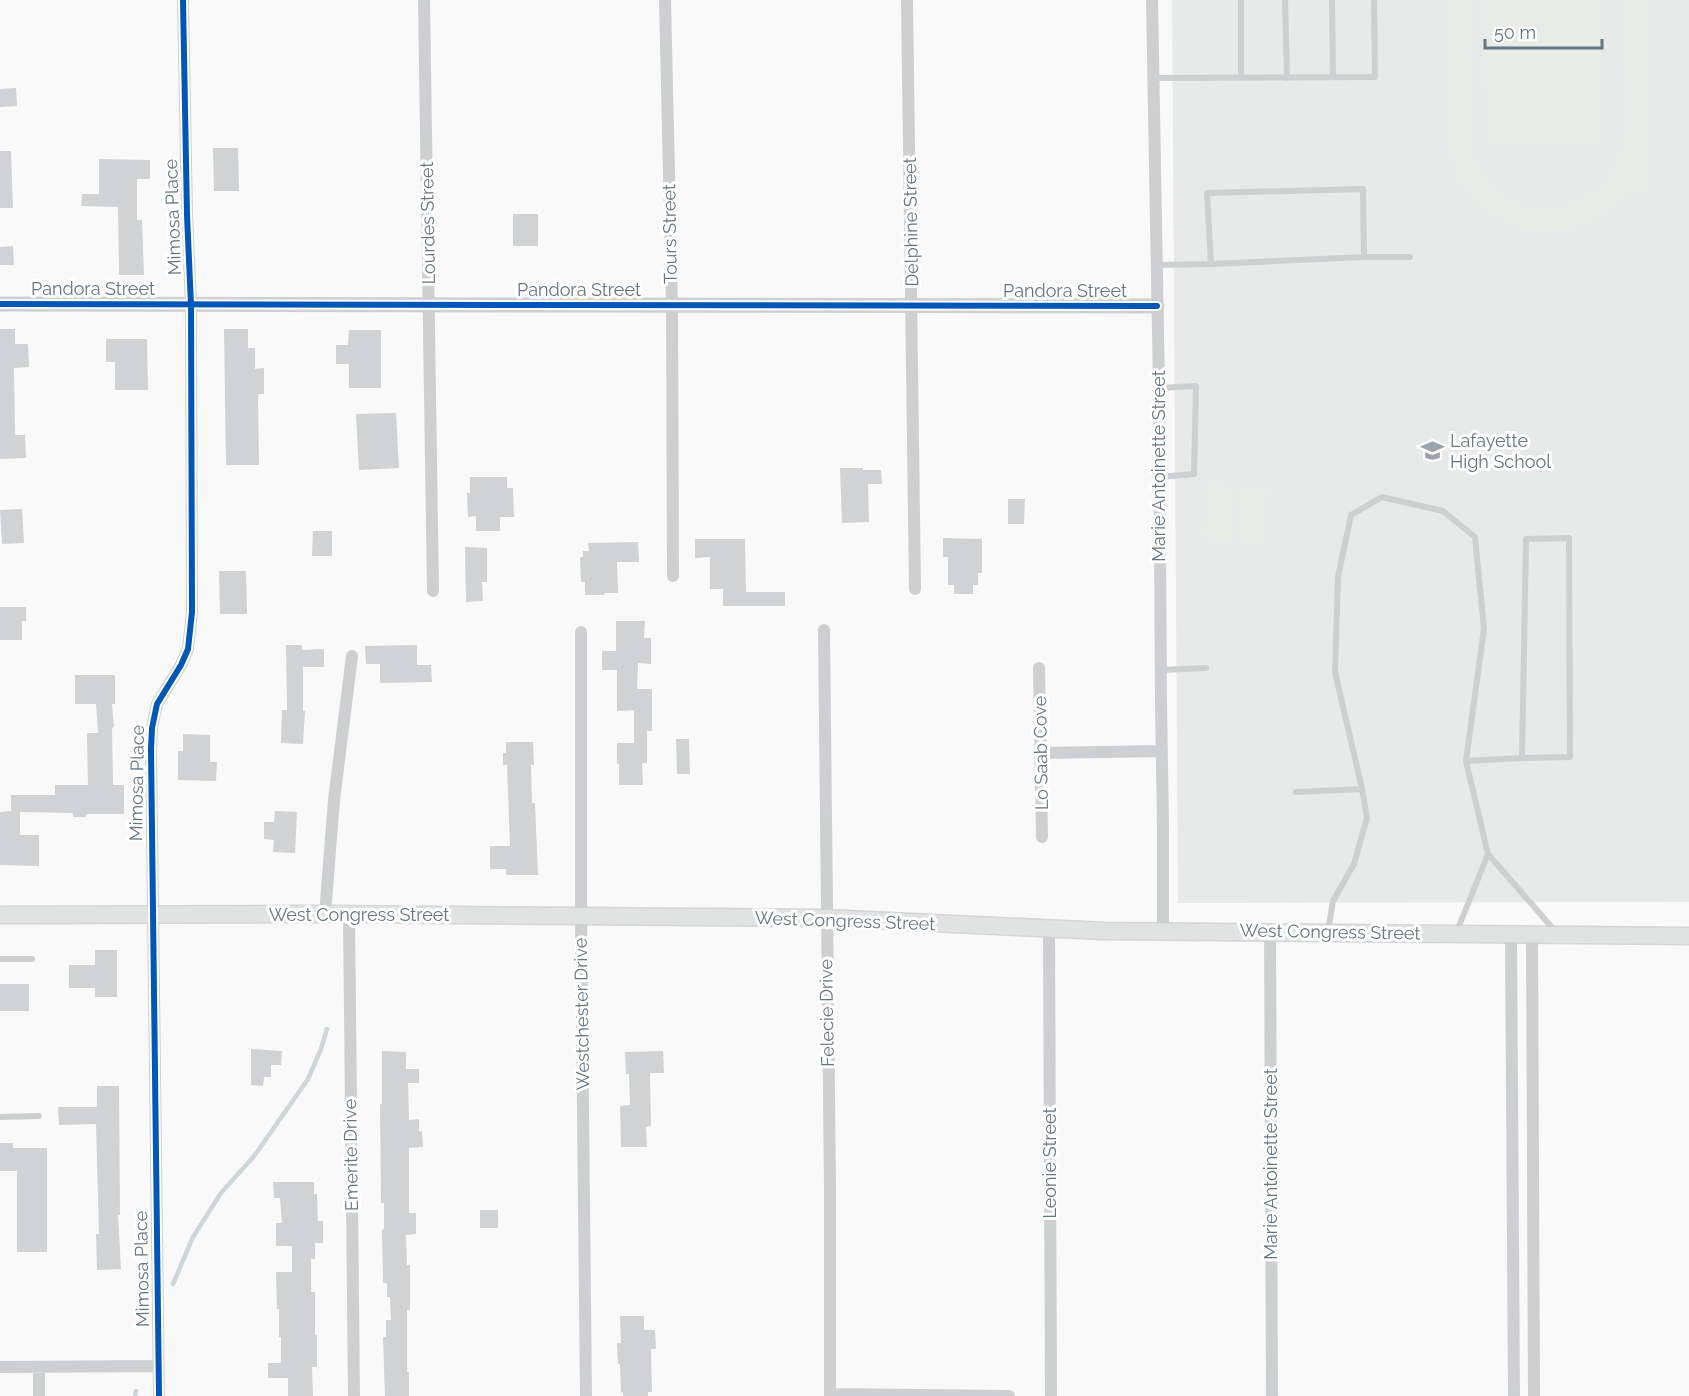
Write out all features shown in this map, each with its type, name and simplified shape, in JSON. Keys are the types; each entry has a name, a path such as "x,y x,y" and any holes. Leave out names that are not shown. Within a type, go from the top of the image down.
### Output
{"main road":[{"name":"West Congress Street","path":"0,915 349,914 826,918 1049,929 1689,936"}],"street":[{"name":"Mimosa Place","path":"159,1396 152,914 152,728 157,705 182,664 188,649 192,612 191,305 183,0"},
{"name":"Lourdes Street","path":"424,0 433,591"},
{"name":"Tours Street","path":"665,0 672,305 673,576"},
{"name":"Delphine Street","path":"907,0 915,589"},
{"name":"Marie Antoinette Street","path":"1152,0 1159,388 1163,931"},
{"name":"Pandora Street","path":"0,304 1157,306"},
{"name":"Felecie Drive","path":"824,630 830,1395"},
{"name":"Westchester Drive","path":"581,632 581,917 586,1396"},
{"path":"325,914 334,800 352,656"},
{"name":"Lo Saab Cove","path":"1040,668 1042,837"},
{"path":"1041,753 1162,751"},
{"name":"Emerite Drive","path":"349,914 354,1396"},
{"name":"Leonie Street","path":"1049,929 1051,1396"},
{"name":"Marie Antoinette Street","path":"1270,931 1272,1396"},
{"path":"1511,934 1514,1396"},
{"path":"1532,935 1534,1396"},
{"path":"1512,1063 1531,1063"},
{"path":"1512,1113 1531,1113"},
{"path":"1513,1232 1533,1232"},
{"path":"0,1367 158,1366"},
{"path":"39,1367 39,1396"},
{"path":"830,1395 1009,1396"}],"lane":[{"path":"1241,0 1241,78"},
{"path":"1285,0 1287,78"},
{"path":"1332,0 1333,77"},
{"path":"1153,78 1376,77 1374,0"},
{"path":"1211,264 1207,193 1363,189 1364,257"},
{"path":"1156,264 1410,257"},
{"path":"1159,388 1196,386 1194,474 1159,477"},
{"path":"1328,932 1333,901 1354,864 1367,818 1335,672 1338,577 1351,516 1382,497 1443,511 1475,537 1484,629 1466,761 1488,854 1558,934"},
{"path":"1466,761 1570,757 1569,538 1526,539 1522,758"},
{"path":"1160,670 1206,668"},
{"path":"1296,792 1362,789"},
{"path":"1456,934 1488,854"},
{"path":"0,960 32,959"},
{"path":"0,1117 39,1116"}],"shaded area":[{"name":"Lafayette High School","path":"1172,0 1689,0 1689,902 1178,903"},
{"path":"1447,0 1467,0 1467,129 1472,156 1487,182 1508,200 1532,208 1558,208 1582,201 1603,185 1619,162 1627,132 1625,0 1646,0 1649,192 1626,193 1604,212 1584,223 1550,230 1533,229 1500,218 1473,197 1458,175 1450,148"},
{"path":"1483,0 1599,0 1602,143 1487,146"},
{"path":"1207,484 1233,486 1231,541 1205,540"},
{"path":"1242,486 1267,487 1265,543 1239,541"}],"building":[{"path":"16,88 17,106 0,107 0,89"},
{"path":"213,148 238,148 239,191 214,191"},
{"path":"0,151 11,151 13,208 0,208"},
{"path":"99,159 150,160 150,179 137,179 137,220 142,220 144,275 119,275 118,207 81,206 82,194 99,194"},
{"path":"513,214 538,214 538,246 513,246"},
{"path":"13,246 14,265 0,265 0,247"},
{"path":"0,329 15,329 15,344 28,344 29,367 14,368 15,435 25,435 26,458 0,459"},
{"path":"224,329 248,329 248,348 255,348 255,369 264,368 264,394 258,396 259,465 226,465"},
{"path":"349,330 381,330 381,388 349,388 349,364 336,364 336,345 348,345"},
{"path":"106,339 147,339 148,390 115,390 115,362 106,362"},
{"path":"396,413 399,468 359,470 356,414"},
{"path":"840,468 881,470 882,484 868,484 869,522 842,523"},
{"path":"470,477 507,477 507,488 513,488 514,517 500,517 500,531 476,531 476,516 468,517 467,493 470,493"},
{"path":"1008,499 1025,499 1024,524 1008,524"},
{"path":"22,509 24,543 2,544 0,510"},
{"path":"313,531 332,531 332,556 312,556"},
{"path":"943,538 982,539 982,573 978,573 978,585 973,585 973,594 954,594 954,585 948,585 948,557 943,557"},
{"path":"695,539 745,539 746,592 785,592 785,606 723,606 723,589 710,589 710,557 695,558"},
{"path":"638,542 639,562 617,562 618,593 585,595 585,582 581,582 580,557 583,557 583,551 589,551 588,543"},
{"path":"465,547 487,548 487,582 482,582 483,601 466,602"},
{"path":"219,571 246,571 247,614 220,614"},
{"path":"0,607 26,607 26,621 22,621 22,640 0,640"},
{"path":"616,621 645,621 644,638 651,638 651,664 638,663 637,689 652,689 652,731 647,731 647,763 642,763 643,785 619,785 617,743 634,743 634,710 617,711 617,670 602,670 602,651 616,651"},
{"path":"286,645 302,645 302,650 324,649 324,667 303,667 303,711 305,711 303,744 281,743 282,710 287,710"},
{"path":"417,645 417,665 431,665 432,682 380,683 380,664 366,664 365,646"},
{"path":"75,675 115,675 115,704 112,704 113,785 124,785 124,814 86,814 86,817 73,817 73,813 20,812 20,835 39,835 39,866 0,865 0,812 11,811 11,795 55,795 55,785 88,785 87,733 98,733 96,704 75,704"},
{"path":"183,734 210,735 210,762 217,762 216,781 178,780 178,751 183,751"},
{"path":"676,739 689,739 690,774 677,774"},
{"path":"506,742 533,742 532,803 535,803 538,875 506,875 506,869 490,869 490,846 510,846 507,765 503,765"},
{"path":"275,811 297,812 295,853 273,852 274,840 264,839 264,822 274,822"},
{"path":"95,950 117,950 117,997 95,997 95,988 69,988 69,965 95,965"},
{"path":"0,984 29,984 29,1011 0,1011"},
{"path":"251,1049 282,1051 281,1065 271,1065 271,1077 264,1077 263,1086 251,1085"},
{"path":"382,1051 406,1052 406,1069 419,1069 419,1083 408,1083 409,1120 419,1119 423,1147 409,1148 409,1213 416,1213 416,1234 406,1235 407,1265 410,1265 410,1310 407,1310 409,1396 385,1396 383,1337 386,1337 386,1320 391,1320 387,1283 383,1283 384,1203 381,1203 380,1104 382,1104"},
{"path":"663,1051 664,1073 650,1073 651,1126 646,1127 647,1147 621,1147 620,1106 630,1105 629,1074 626,1074 625,1052"},
{"path":"97,1086 119,1086 120,1215 118,1215 121,1269 97,1270 96,1234 99,1234 96,1124 59,1125 58,1107 97,1107"},
{"path":"0,1143 13,1143 13,1148 47,1148 47,1252 17,1252 17,1171 0,1171"},
{"path":"273,1182 314,1182 318,1221 323,1221 323,1243 315,1243 315,1259 311,1259 311,1292 315,1292 315,1335 317,1335 317,1367 312,1367 313,1396 288,1396 288,1378 268,1378 268,1363 281,1363 276,1272 292,1272 292,1246 276,1246 276,1223 282,1223 280,1198 274,1198"},
{"path":"480,1210 498,1210 498,1228 480,1228"},
{"path":"620,1316 644,1316 644,1330 655,1330 656,1349 651,1349 652,1392 648,1392 648,1396 623,1396 623,1392 621,1393 617,1343 621,1343"}],"waterway":[{"path":"173,1284 193,1237 221,1193 255,1155 308,1079 327,1029"},
{"path":"135,1396 136,1391"}],"cycle path":[{"path":"159,1396 151,749 157,704 188,649 192,612 191,305 183,0"},
{"path":"0,304 1157,306"}],"place":[{"name":"Lafayette High School","path":"1432,451"}]}
